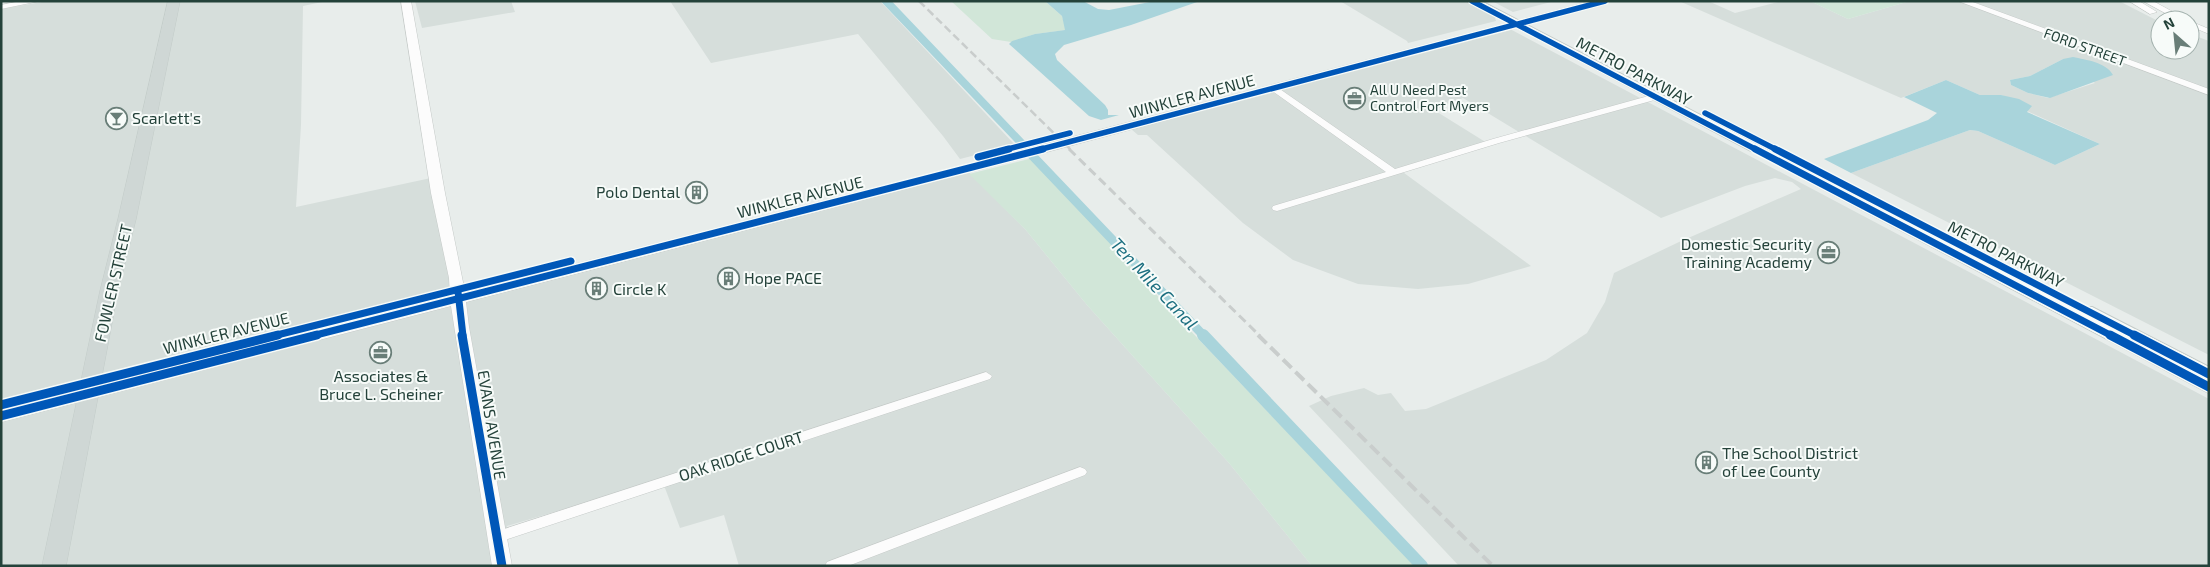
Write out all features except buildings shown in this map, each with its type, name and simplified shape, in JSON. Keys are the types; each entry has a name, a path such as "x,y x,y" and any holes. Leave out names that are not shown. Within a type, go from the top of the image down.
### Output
{"main road":[{"name":"FOWLER STREET","path":"54,566 109,291 127,219 174,1"},
{"name":"METRO PARKWAY","path":"1472,1 1520,21 1648,84 2209,374"},
{"name":"METRO PARKWAY","path":"1493,1 1520,21 1650,95 2209,388"}],"street":[{"path":"1,7 36,1"},
{"name":"EVANS AVENUE","path":"406,1 438,193 458,294 502,566"},
{"name":"WINKLER AVENUE","path":"1045,144 1164,118 1520,21 1581,1"},
{"name":"WINKLER AVENUE","path":"1,405 91,387 1045,144 1189,102 1605,1"},
{"name":"FORD STREET","path":"1962,1 2209,92"},
{"path":"2133,1 2150,10"},
{"path":"2147,1 2165,10"},
{"path":"1319,69 1280,81 1275,84 1274,88 1394,172"},
{"path":"1277,208 1650,95"},
{"path":"1164,118 1186,108 1189,102"},
{"name":"OAK RIDGE COURT","path":"497,537 986,376"},
{"name":"WINKLER AVENUE","path":"1,416 91,387"},
{"path":"832,566 1080,472"}],"shaded area":[{"path":"48,1 170,1 86,380 1,401 1,9"},
{"path":"178,1 327,1 303,6 301,125 296,207 431,178 451,287 100,376"},
{"path":"415,1 511,1 515,12 422,28"},
{"path":"670,1 880,1 1015,145 960,159 858,34 711,63"},
{"path":"1340,1 1468,1 1497,17 1495,18 1496,21 1408,43"},
{"path":"1492,1 1555,1 1513,12"},
{"path":"1679,1 1708,1 1735,13 1782,1 1810,1 1848,19 1910,1 2119,1 2150,17 2150,60 2200,60 2200,38 2209,41 2209,355 1851,173 1970,130 1978,131 2055,165 2100,144 2027,111 2031,106 2001,95 1980,95 1946,80 1901,98","holes":["2063,59 2095,83 2048,98 2028,93 2011,85 2010,80 2030,76"]},
{"path":"1510,29 2209,399 2209,566 1459,566 1309,406 1331,396 1364,388 1378,395 1391,393 1405,411 1426,409 1546,360 1587,333 1605,302 1614,273 1679,242 1801,189 1792,182 1775,178 1745,186 1661,218 1463,98 1434,110 1487,143 1400,170 1531,266 1468,284 1418,289 1358,284 1293,260 1243,223 1147,135 1138,135 1131,129"},
{"path":"968,171 1025,229 1087,305 1229,463 1312,566 739,566 724,515 680,528 662,480 507,526 505,538 464,300"},
{"path":"452,294 452,297 98,387 99,384"},
{"path":"453,303 494,566 62,566 96,395"},
{"path":"82,398 47,566 1,566 1,419"}],"green space":[{"path":"951,1 1045,1 1062,16 1066,30 1035,34 1011,42 992,39"},
{"path":"1810,1 1910,1 1848,19"},
{"path":"1033,158 1164,303 1415,566 1312,566 1229,463 1087,305 1025,229 969,174"}],"water":[{"path":"1045,1 1083,1 1098,9 1109,10 1155,1 1200,1 1131,25 1064,45 1055,54 1057,60 1105,105 1108,115 1119,115 1101,120 1089,116 1009,44 1012,41 1035,34 1065,30 1062,16"},
{"path":"2073,57 2101,64 2113,75 2050,98 2028,93 2011,85 2010,80 2030,76 2063,59"},
{"path":"1946,80 1980,95 2001,95 2019,99 2032,106 2027,112 2100,144 2055,165 1978,131 1970,130 1851,173 1824,159 1928,120 1937,113 1904,97"}],"waterway":[{"name":"Ten Mile Canal","path":"886,1 1028,150"},
{"name":"Ten Mile Canal","path":"1026,149 1204,336"},
{"name":"Ten Mile Canal","path":"1203,335 1422,566"}],"railway":[{"path":"919,1 1071,150"},
{"path":"1069,149 1260,336"},
{"path":"1258,335 1493,566"}],"cycle path":[{"path":"1472,1 2209,387"},
{"path":"1,416 1001,160 1605,1"},
{"path":"1705,113 2209,374"},
{"path":"978,157 1070,133"},
{"path":"1,405 571,261"},
{"path":"458,292 461,327 502,566"}],"place":[{"name":"All U Need Pest Control Fort Myers","path":"1354,98"},
{"name":"Scarlett's","path":"116,118"},
{"name":"Polo Dental","path":"696,192"},
{"name":"Domestic Security Training Academy","path":"1828,253"},
{"name":"Hope PACE","path":"728,278"},
{"name":"Circle K","path":"597,289"},
{"name":"Associates & Bruce L. Scheiner","path":"381,352"},
{"name":"The School District of Lee County","path":"1706,462"}]}
